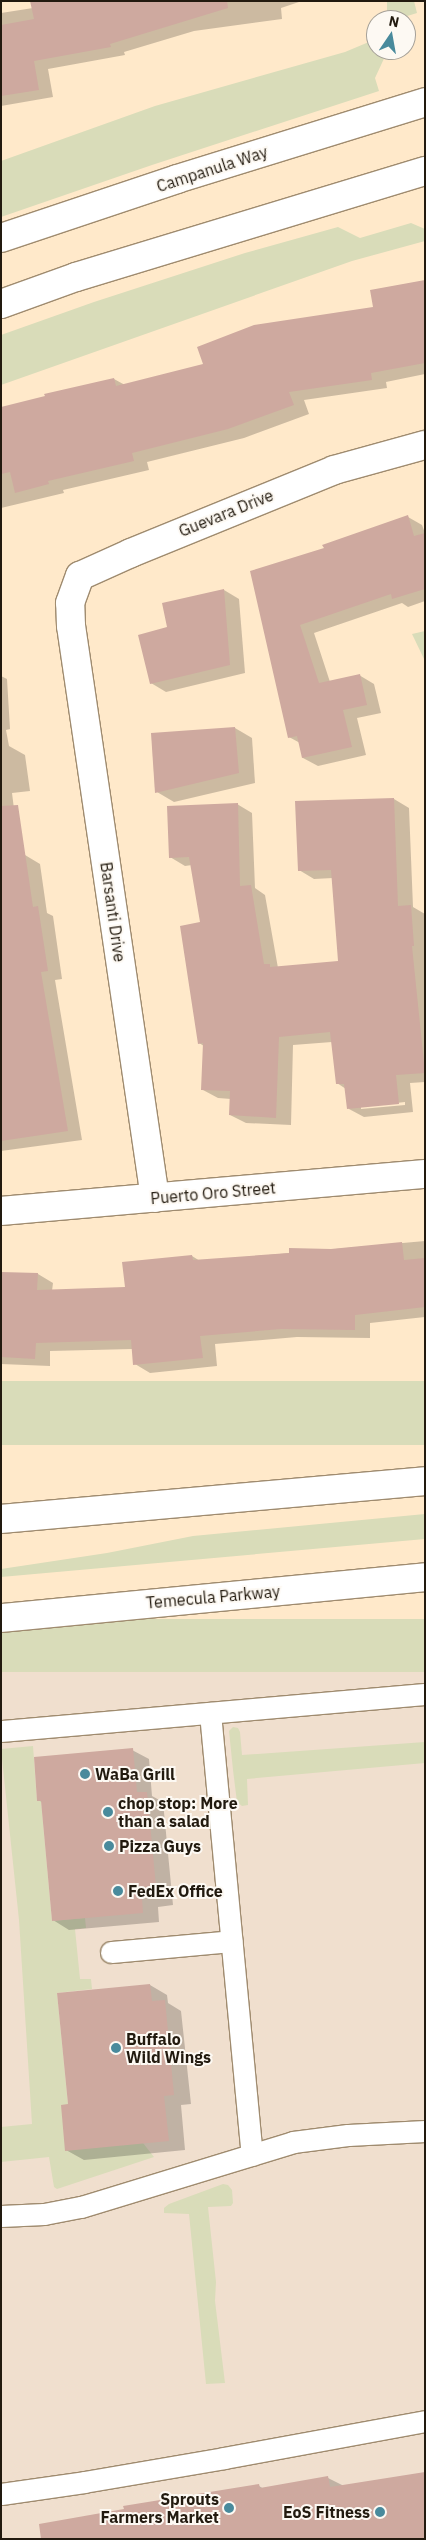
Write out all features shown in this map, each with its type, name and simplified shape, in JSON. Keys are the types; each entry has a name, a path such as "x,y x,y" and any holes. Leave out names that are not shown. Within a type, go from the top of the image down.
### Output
{"street":[{"name":"Campanula Way","path":"1,238 425,102"},
{"path":"1,304 76,277 425,171"},
{"name":"Guevara Drive","path":"71,626 70,603 80,576 219,515 334,470 425,445"},
{"name":"Barsanti Drive","path":"71,626 155,1198"},
{"name":"Puerto Oro Street","path":"1,1211 425,1174"},
{"path":"1,1519 425,1481"},
{"name":"Temecula Parkway","path":"1,1618 425,1577"}],"lane":[{"path":"1,1731 425,1694"},
{"path":"210,1713 252,2154"},
{"path":"111,1952 231,1941"},
{"path":"1,2216 44,2214 82,2207 293,2142 348,2135 425,2131"},
{"path":"1,2494 84,2482 425,2421"}],"shaded area":[{"path":"1,1619 425,1619 425,2539 1,2539"}],"green space":[{"path":"387,1 414,1 417,13 416,10 387,10"},
{"path":"366,43 366,60 383,60 375,78 379,91 152,165 1,217 1,161 155,106 345,52"},
{"path":"411,223 425,229 425,241 352,261 1,385 1,335 94,302 245,253 338,227 360,238"},
{"path":"425,631 425,661 412,634"},
{"path":"1,1381 425,1381 425,1445 1,1445"},
{"path":"425,1514 425,1539 1,1577 1,1569 107,1553 193,1536"},
{"path":"1,1619 425,1619 425,1672 1,1672"},
{"path":"233,1727 238,1728 240,1732 242,1755 425,1742 425,1763 247,1779 248,1805 242,1806 237,1802 233,1770 229,1731"},
{"path":"33,1746 37,1801 41,1801 52,1921 85,1918 86,1928 75,1929 80,1979 91,1979 92,1989 57,1993 68,2104 143,2143 154,2157 57,2189 54,2187 49,2157 1,2162 1,2127 32,2124 19,1920 1,1749"},
{"path":"223,2184 228,2185 232,2190 233,2203 231,2206 208,2207 216,2282 215,2301 225,2383 206,2384 189,2214 164,2213 164,2208 169,2204"}],"building":[{"path":"30,1 227,1 228,8 110,44 111,47 34,61 39,90 1,96 1,25 34,19"},
{"path":"425,280 425,363 371,373 372,380 289,392 294,405 228,429 132,453 134,461 48,481 49,484 15,493 10,472 1,474 1,407 45,396 44,394 114,378 116,386 203,364 197,347 254,325 373,307 370,290"},
{"path":"408,515 414,536 425,533 425,589 392,599 391,594 300,625 319,683 360,674 367,705 343,710 352,747 302,758 297,736 288,738 250,571 324,548 322,545"},
{"path":"224,589 230,665 150,684 138,635 167,627 162,603"},
{"path":"235,727 239,773 155,793 151,733"},
{"path":"394,798 398,906 411,905 414,946 412,946 425,1073 396,1075 399,1104 347,1109 344,1084 336,1084 330,1032 279,1037 276,1118 229,1115 230,1091 201,1090 203,1043 198,1044 180,926 200,922 189,857 169,858 167,806 238,803 240,886 251,885 264,964 270,964 270,967 338,961 331,870 298,871 295,801"},
{"path":"18,805 33,907 38,906 48,971 41,972 68,1131 1,1141 1,806"},
{"path":"402,1242 404,1260 425,1258 425,1307 355,1315 355,1330 281,1329 200,1336 203,1358 133,1365 131,1340 36,1343 35,1359 1,1357 1,1272 38,1273 37,1290 125,1287 122,1262 192,1255 193,1260 289,1253 289,1248 331,1249"},
{"path":"133,1748 137,1792 147,1792 157,1897 142,1898 143,1913 52,1921 41,1801 37,1801 34,1757"},
{"name":"Buffalo Wild Wings","path":"150,1984 152,2001 165,2000 174,2095 164,2096 169,2141 65,2151 61,2105 68,2104 57,1993"},
{"name":"Sprouts Farmers Market","path":"425,2472 425,2539 41,2539 39,2524 124,2509 123,2506 259,2484 260,2488 328,2476 330,2487"}],"place":[{"name":"WaBa Grill","path":"85,1774"},
{"name":"chop stop: More than a salad","path":"108,1812"},
{"name":"Pizza Guys","path":"109,1846"},
{"name":"FedEx Office","path":"118,1891"},
{"name":"Buffalo Wild Wings","path":"116,2048"},
{"name":"Sprouts Farmers Market","path":"229,2508"},
{"name":"EoS Fitness","path":"380,2512"}]}
